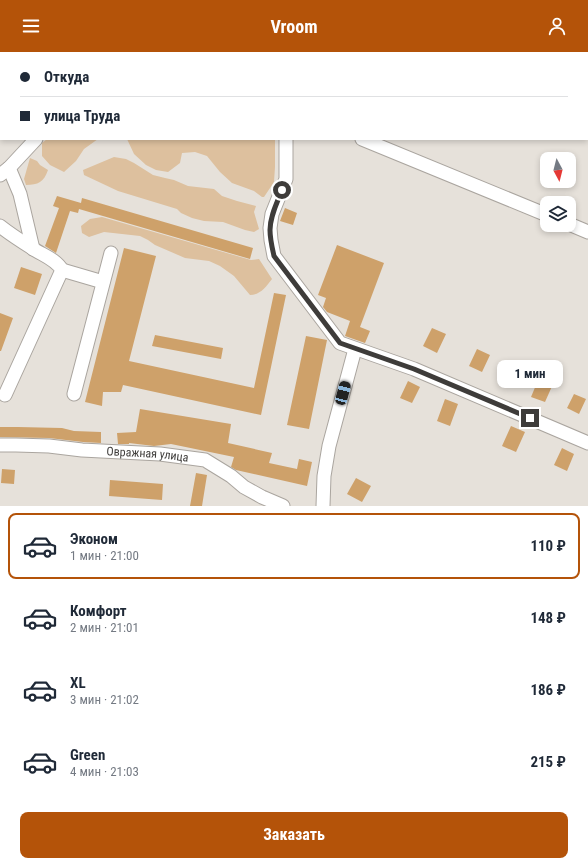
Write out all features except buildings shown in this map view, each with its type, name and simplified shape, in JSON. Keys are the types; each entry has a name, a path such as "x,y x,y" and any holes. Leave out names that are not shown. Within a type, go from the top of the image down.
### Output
{"street":[{"path":"33,249 20,194 4,171 35,140"},
{"path":"286,140 286,179 272,214 270,228 274,256 340,343 414,369 588,443"},
{"path":"364,140 540,212"},
{"path":"0,226 33,249 53,260 62,270 103,282"},
{"path":"576,227 588,232"},
{"path":"74,394 111,253"},
{"path":"5,395 62,270"},
{"path":"323,506 324,476 329,446 355,349"},
{"name":"Овражная улица","path":"0,445 49,446 82,450 160,454 205,460 231,476 244,487 283,506"}],"shaded area":[{"path":"46,140 97,140 84,149 76,161 64,172 50,165 42,156 42,143"},
{"path":"127,140 275,140 274,182 264,197 262,197 254,191 232,183 220,172 207,156 195,152 182,153 180,163 168,172 156,170 146,165 134,154"},
{"path":"114,157 126,159 153,175 174,180 188,186 214,189 222,196 256,206 254,212 259,229 254,232 223,222 204,221 192,218 181,213 177,209 118,191 84,175 83,170"},
{"path":"30,158 37,161 48,170 45,177 40,182 26,185 24,179"},
{"path":"102,217 251,260 259,259 272,279 260,292 250,295 234,276 220,266 209,261 185,258 155,245 140,236 104,232 89,237 82,233 81,226 90,219"}],"route":[{"path":"282,190 272,214 270,228 274,256 340,343 414,369 530,418"}]}
